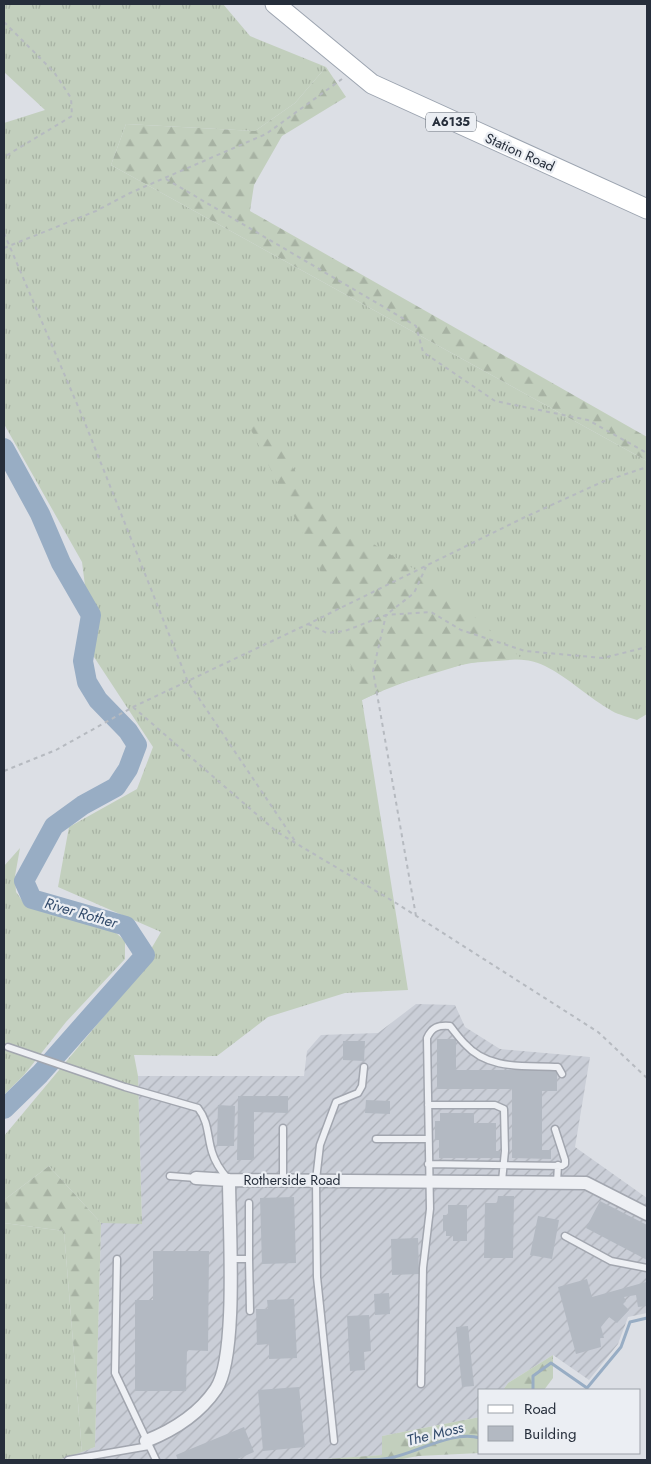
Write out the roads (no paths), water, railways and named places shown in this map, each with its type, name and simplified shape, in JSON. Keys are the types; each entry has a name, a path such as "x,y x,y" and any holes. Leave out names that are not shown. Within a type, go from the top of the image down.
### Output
{"main road":[{"name":"Station Road","path":"275,4 354,71 393,96 647,209"}],"street":[{"path":"196,1178 229,1180"},
{"name":"Rotherside Road","path":"148,1444 192,1416 217,1388 222,1378 228,1349 229,1180 431,1180 586,1183 647,1214"}],"lane":[{"path":"421,1384 423,1277 431,1180 428,1164 428,1038 430,1031 436,1026 450,1026 466,1045 486,1060 500,1064 558,1067 562,1074"},
{"path":"8,1047 79,1072 198,1108 204,1116 212,1152 219,1168 229,1180"},
{"path":"334,1441 318,1277 316,1180 320,1146 329,1117 336,1102 358,1093 362,1086 364,1067"},
{"path":"428,1105 494,1105 504,1108 505,1151 502,1181"},
{"path":"283,1128 283,1180"},
{"path":"428,1164 558,1166 565,1164 565,1160 555,1129"},
{"path":"376,1139 428,1139"},
{"path":"557,1182 558,1166"},
{"path":"170,1176 196,1178"},
{"path":"249,1203 250,1311"},
{"path":"566,1236 612,1261 647,1268"},
{"path":"117,1259 115,1373 156,1460"},
{"path":"229,1259 250,1259"},
{"path":"68,1460 148,1444"}],"waterway":[{"name":"River Rother","path":"4,448 40,514 61,563 91,615 83,661 87,682 98,700 128,731 137,745 128,769 116,787 83,805 54,826 24,881 32,899 126,926 145,955 40,1074 4,1109"},
{"name":"The Moss","path":"533,1389 533,1376 551,1363 587,1388 621,1347 630,1322 647,1318"},
{"name":"The Moss","path":"366,1460 390,1458 446,1439 469,1436 478,1438"}]}
